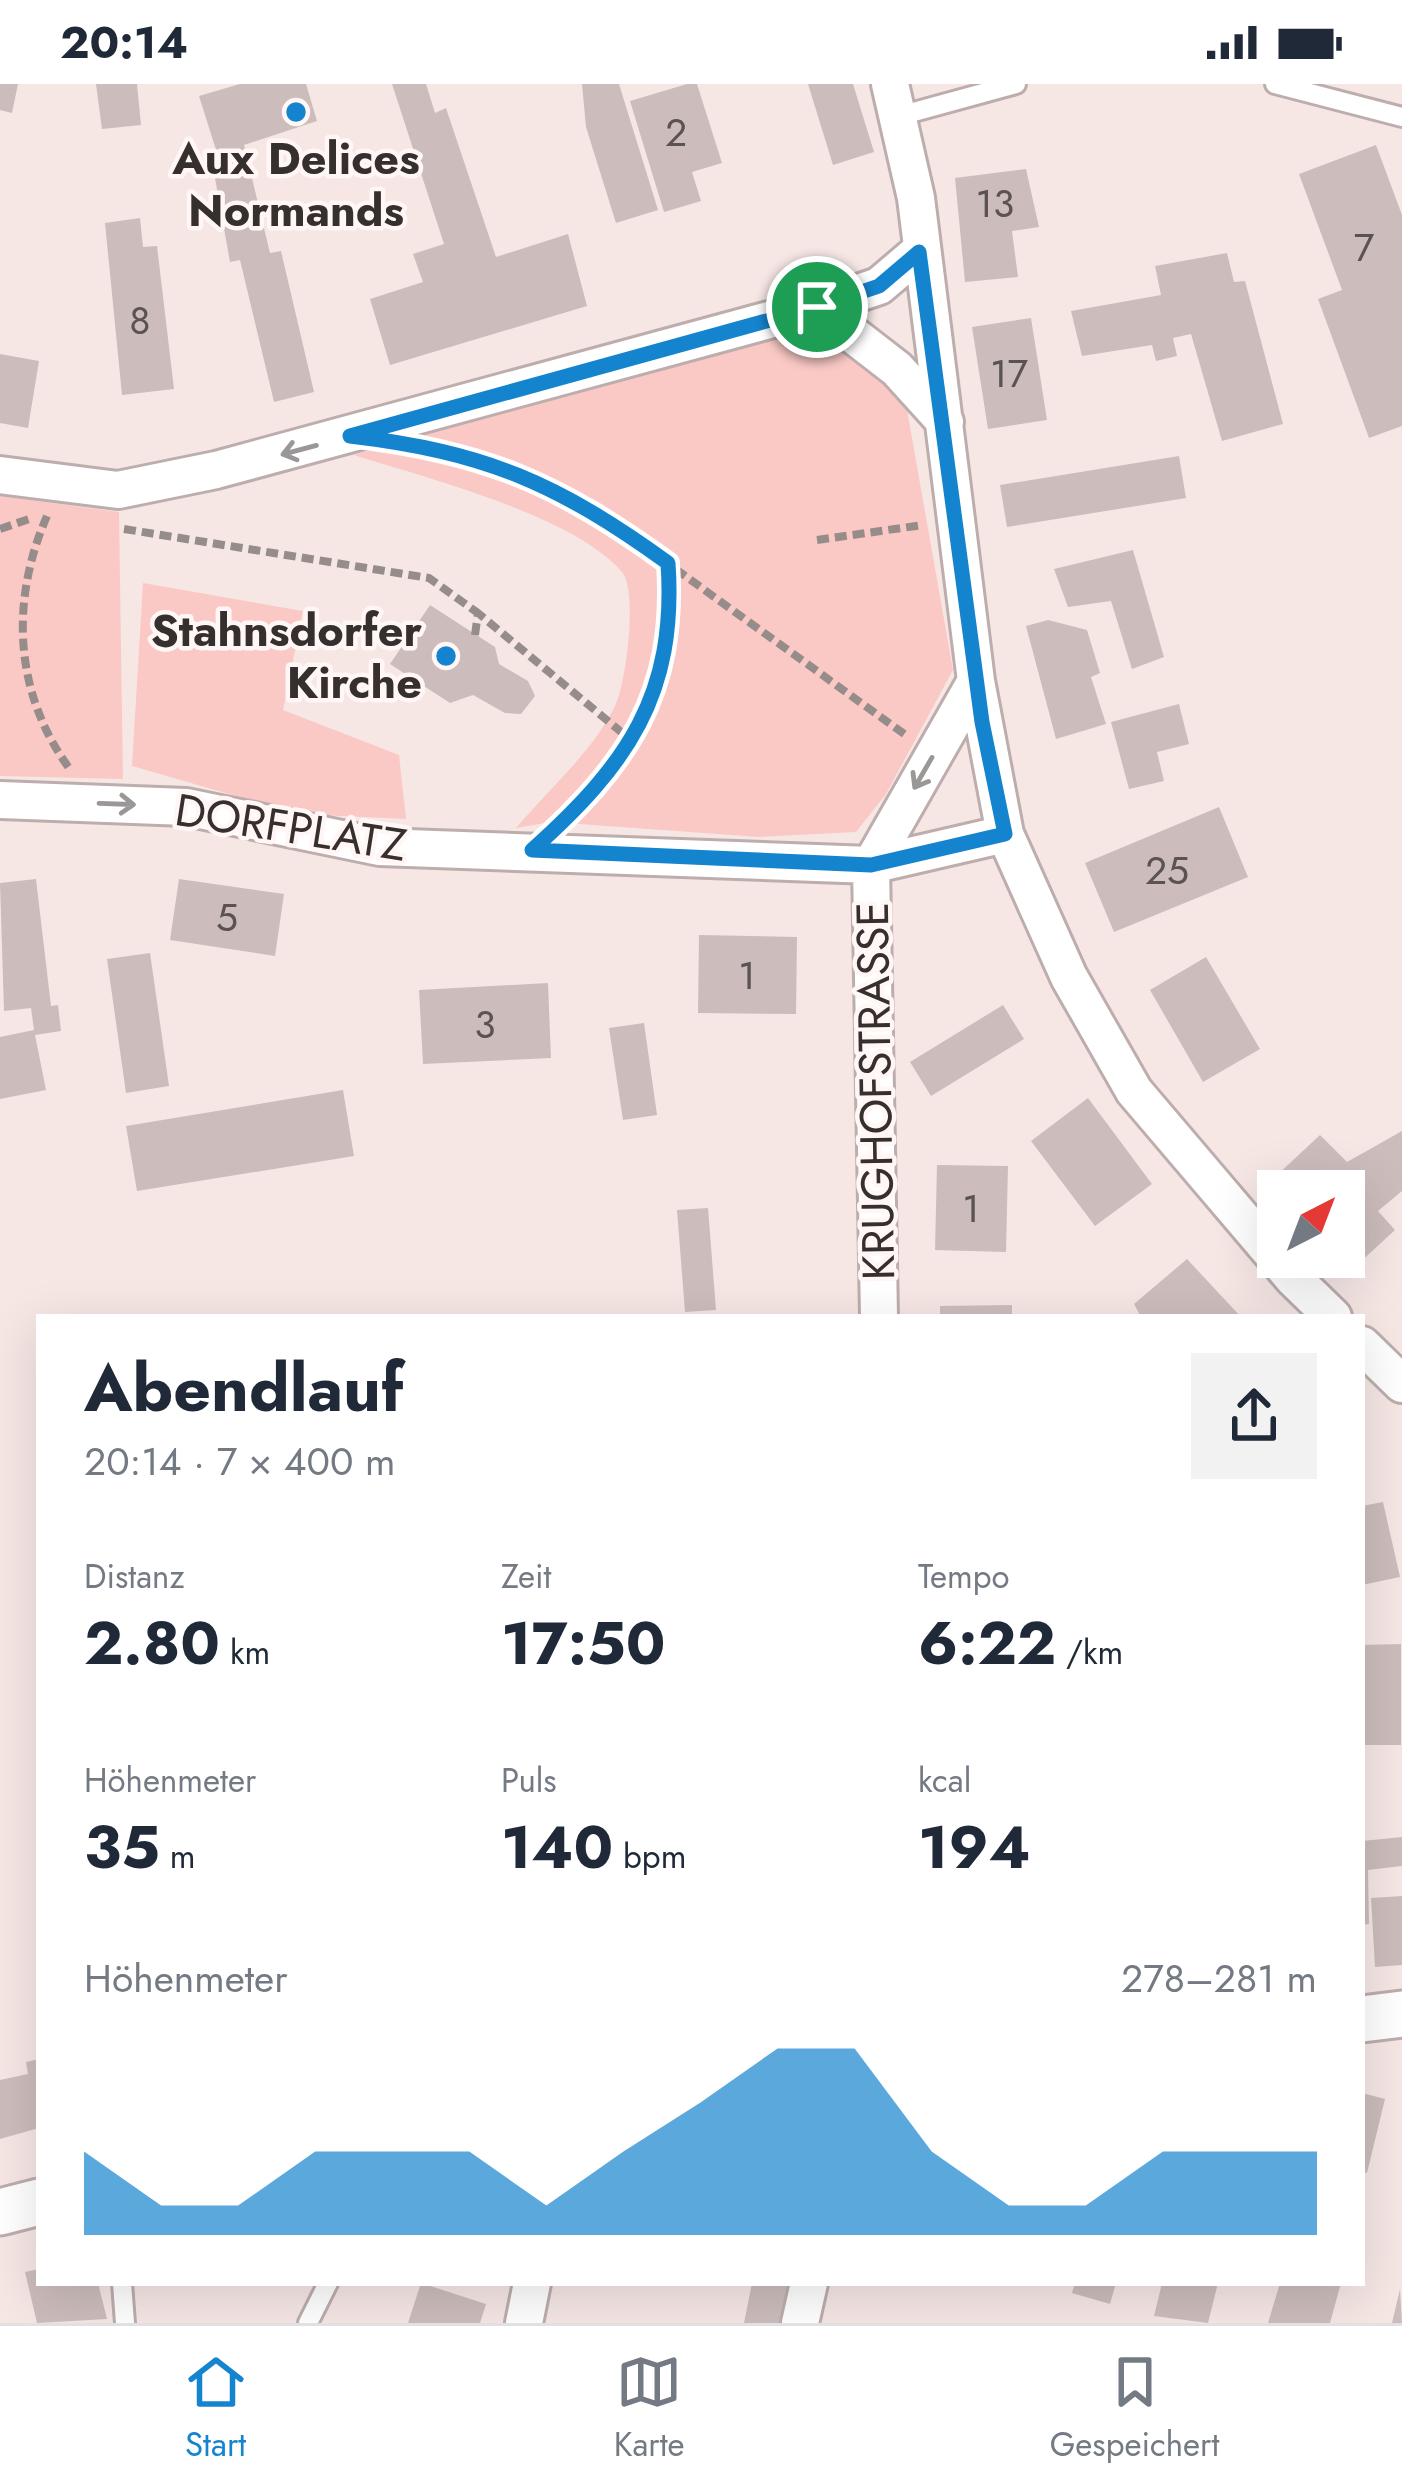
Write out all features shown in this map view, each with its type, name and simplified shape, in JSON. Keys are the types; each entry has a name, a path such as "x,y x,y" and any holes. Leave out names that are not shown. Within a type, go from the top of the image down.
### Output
{"street":[{"path":"895,100 916,198 919,252 976,682 1005,834 1069,977 1134,1091 1330,1314"},
{"path":"0,475 118,490 216,470 817,307 879,286 919,252"},
{"path":"817,307 897,369 945,422"},
{"path":"871,865 976,682"},
{"name":"DORFPLATZ","path":"0,800 186,807 380,847 871,865 1005,834"},
{"name":"KRUGHOFSTRASSE","path":"871,865 879,1314"},
{"path":"1365,1348 1402,1384"},
{"path":"1365,2019 1402,2014"},
{"path":"0,2212 36,2203"},
{"path":"524,2323 531,2286"},
{"path":"800,2323 808,2286"}],"lane":[{"path":"895,100 1016,84"},
{"path":"1275,84 1402,117"},
{"path":"122,2286 125,2323"},
{"path":"308,2323 326,2286"}],"path":[{"path":"418,444 497,464 546,484 668,563 934,755"},
{"path":"70,517 49,512 30,556 22,602 24,665 56,750 94,804"},
{"path":"817,540 954,520"},
{"path":"112,526 430,578 632,741"},
{"path":"532,850 608,777 655,693 669,633 668,563"},
{"path":"475,635 478,613"}],"shaded area":[{"path":"802,331 830,339 906,404 953,670 886,794 856,832 759,837 551,822 516,828 582,754 615,706 629,638 627,582 599,552 535,516 354,455 775,332"},
{"path":"0,496 119,512 123,779 0,776"},
{"path":"143,583 303,611 283,710 399,755 406,819 298,814 132,766"}],"building":[{"path":"0,84 18,84 12,113 0,110"},
{"path":"96,84 137,84 141,125 102,129"},
{"path":"240,84 306,84 317,121 244,145 270,253 281,251 314,392 274,402 240,260 230,262 211,156 217,153 199,96"},
{"path":"392,84 426,84 435,113 446,108 496,257 568,234 587,306 390,365 370,299 423,282 413,254 444,244"},
{"path":"582,84 619,84 658,210 616,223 586,127"},
{"path":"697,84 722,163 692,172 701,201 664,212 630,101"},
{"path":"808,84 853,84 874,152 833,165"},
{"path":"1376,145 1402,215 1402,426 1369,438 1318,299 1342,290 1299,174"},
{"path":"1026,169 1039,227 1012,231 1018,277 965,282 955,178"},
{"path":"140,218 143,247 157,246 174,389 122,395 105,223"},
{"path":"1227,253 1234,282 1245,281 1283,424 1222,441 1191,334 1173,338 1177,356 1156,361 1152,345 1082,356 1071,311 1161,295 1155,266"},
{"path":"1031,318 1047,420 988,429 972,327"},
{"path":"0,354 39,361 28,428 0,423"},
{"path":"1179,456 1186,498 1007,527 1000,485"},
{"path":"1133,550 1164,657 1132,669 1111,601 1068,607 1054,569"},
{"name":"Stahnsdorfer Kirche","path":"430,605 495,647 499,664 528,681 535,696 521,714 505,713 473,695 450,703 390,664"},
{"path":"1048,620 1087,630 1100,673 1091,677 1106,724 1056,739 1026,626"},
{"path":"1179,704 1189,744 1157,752 1164,781 1129,789 1111,722"},
{"path":"1219,807 1248,877 1114,932 1085,863"},
{"path":"36,879 51,1006 58,1005 61,1031 35,1035 46,1090 0,1099 0,1037 34,1030 31,1008 4,1011 0,883"},
{"path":"179,879 284,894 275,956 170,940"},
{"path":"699,935 797,937 796,1014 698,1013"},
{"path":"150,953 169,1086 126,1093 107,959"},
{"path":"1206,957 1260,1049 1203,1082 1150,990"},
{"path":"548,983 551,1058 423,1064 419,990"},
{"path":"1003,1005 1024,1039 931,1096 910,1062"},
{"path":"644,1023 657,1115 623,1120 609,1028"},
{"path":"343,1090 354,1156 137,1191 126,1126"},
{"path":"1088,1098 1152,1184 1095,1226 1031,1141"},
{"path":"1402,1131 1402,1191 1378,1211 1395,1230 1365,1258 1365,1170 1282,1170 1320,1135 1347,1162"},
{"path":"937,1165 1008,1166 1006,1252 935,1250"},
{"path":"708,1208 716,1310 685,1312 677,1210"},
{"path":"1187,1259 1238,1314 1139,1314 1134,1304"},
{"path":"1012,1305 1012,1314 940,1314 940,1306"},
{"path":"1383,1502 1400,1577 1365,1584 1365,1505"},
{"path":"1401,1644 1401,1745 1365,1745 1365,1645"},
{"path":"1402,1837 1402,1866 1368,1870 1369,1924 1365,1925 1365,1841"},
{"path":"1402,1896 1402,1965 1375,1967 1371,1898"},
{"path":"36,2060 36,2129 0,2139 0,2080 28,2074 26,2062"},
{"path":"1365,2094 1385,2099 1365,2172"},
{"path":"36,2270 36,2286 99,2286 107,2319 37,2323 25,2272"},
{"path":"420,2286 486,2304 480,2323 408,2323"},
{"path":"751,2286 793,2286 786,2323 744,2323"},
{"path":"1074,2286 1115,2286 1110,2304 1072,2293"},
{"path":"1161,2286 1217,2286 1208,2323 1154,2316"},
{"path":"1279,2286 1340,2286 1330,2323 1268,2323"},
{"path":"1400,2289 1402,2323 1392,2323"}],"place":[{"name":"Aux Delices Normands","path":"296,112"},
{"name":"Stahnsdorfer Kirche","path":"446,656"}],"route":[{"path":"919,252 982,722 1005,834 871,865 532,850 608,777 655,693 669,633 668,563 602,516 546,484 497,464 418,444 350,436 817,307 879,286 919,252"}]}
